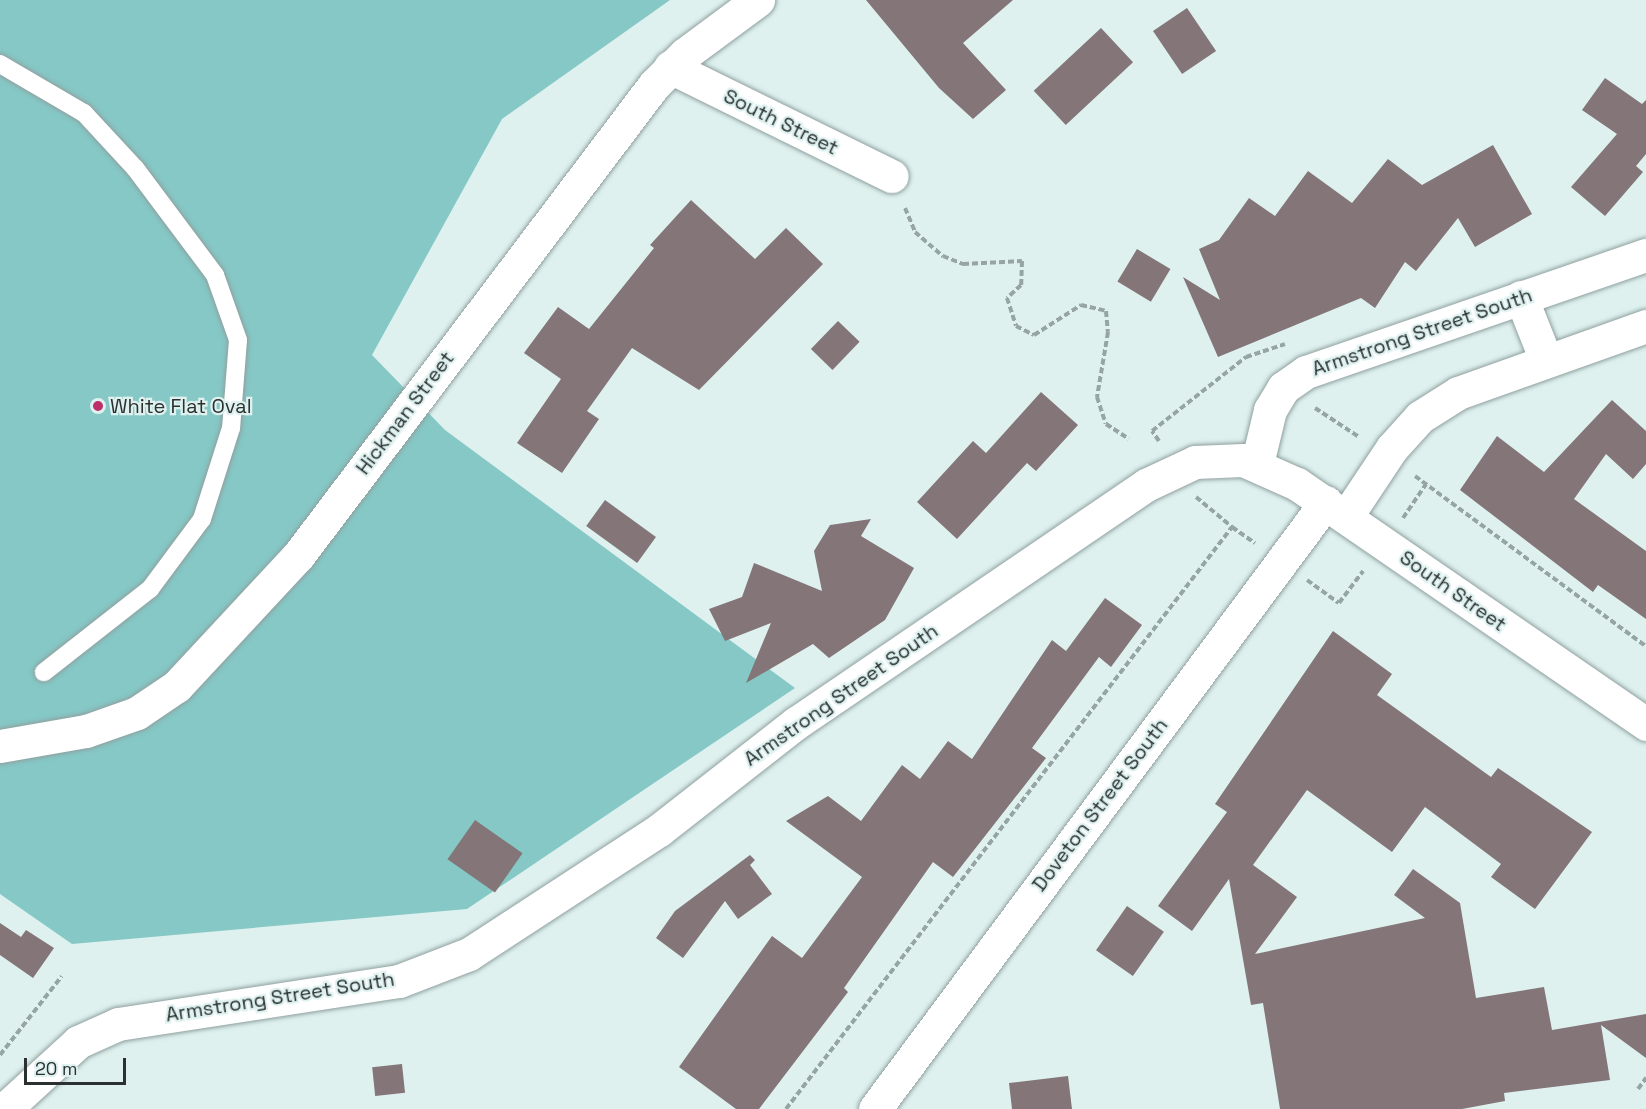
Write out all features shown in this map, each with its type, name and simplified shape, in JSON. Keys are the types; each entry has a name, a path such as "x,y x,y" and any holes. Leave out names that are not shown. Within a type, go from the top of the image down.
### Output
{"street":[{"name":"Hickman Street","path":"0,746 86,731 137,713 177,686 298,556 584,174 670,68 758,0"},
{"name":"South Street","path":"670,68 892,176"},
{"name":"Armstrong Street South","path":"5,1109 31,1079 78,1042 118,1024 399,981 469,954 659,830 796,723 1146,484 1195,462 1257,464 1270,410 1283,388 1306,372 1646,255"},
{"path":"1521,297 1546,360"},
{"path":"1336,510 1420,417 1458,393 1646,326"},
{"name":"South Street","path":"1257,464 1336,510 1646,724"},
{"name":"Doveton Street South","path":"875,1109 1336,510"}],"lane":[{"path":"0,64 84,113 135,168 215,274 238,340 231,428 202,519 150,589 44,672"}],"path":[{"path":"892,176 915,232 933,250 963,264 1022,261 1021,285 1006,298 1016,326 1034,335 1081,305 1106,311 1108,332 1097,397 1106,424 1129,439"},
{"path":"1309,402 1362,439"},
{"path":"1402,519 1426,484 1646,646"},
{"path":"1194,494 1232,527 1263,548"},
{"path":"786,1109 1232,527"},
{"path":"1303,577 1339,603 1367,566"},
{"path":"0,1055 62,975"},
{"path":"1646,1078 1638,1089 1646,1088"}],"shaded area":[{"path":"0,0 670,0 502,119 372,355 445,430 795,688 467,909 72,944 0,894"}],"building":[{"path":"866,0 1013,0 963,43 1006,90 973,119 939,88"},
{"path":"1187,8 1216,51 1182,74 1153,31"},
{"path":"1101,28 1133,62 1066,125 1034,91"},
{"path":"1605,78 1642,104 1646,100 1646,154 1636,166 1643,172 1605,216 1571,187 1617,134 1582,110"},
{"path":"1493,145 1532,214 1475,247 1458,218 1416,271 1405,262 1375,308 1361,298 1218,357 1183,277 1220,300 1199,249 1219,240 1249,198 1275,216 1308,171 1352,203 1388,159 1422,185"},
{"path":"691,200 755,259 786,228 823,264 699,390 632,348 587,411 599,419 562,473 517,443 561,379 524,353 558,307 589,329 654,248 650,245"},
{"path":"1137,249 1170,269 1151,302 1117,282"},
{"path":"838,321 860,342 832,370 811,349"},
{"path":"1041,392 1078,425 1036,471 1027,463 957,539 917,502 973,441 986,453"},
{"path":"1612,400 1646,431 1646,464 1633,479 1606,454 1574,499 1646,551 1646,619 1598,585 1593,592 1460,490 1497,436 1544,472"},
{"path":"605,500 656,537 637,563 586,526"},
{"path":"871,519 861,536 914,568 885,620 829,658 813,644 746,683 771,623 725,641 709,609 742,597 754,563 822,591 814,551 830,525"},
{"path":"1105,598 1142,625 1111,667 1099,657 1032,748 1046,758 953,877 933,862 844,988 848,992 759,1109 736,1109 679,1067 772,936 802,958 862,877 786,821 828,796 861,821 902,765 920,779 948,741 972,759 1052,640 1066,651"},
{"path":"1333,631 1392,674 1377,695 1491,777 1498,768 1592,832 1535,909 1491,877 1501,864 1425,807 1392,852 1307,790 1253,865 1297,897 1255,954 1425,918 1394,895 1413,869 1460,903 1476,998 1544,987 1552,1030 1646,1014 1646,1058 1601,1025 1610,1080 1504,1093 1505,1101 1462,1109 1280,1109 1263,1003 1251,1005 1229,879 1192,931 1158,906 1227,812 1215,804"},
{"path":"475,820 523,853 495,893 447,859"},
{"path":"750,855 755,860 750,865 772,894 738,919 725,901 683,958 656,938 675,911"},
{"path":"1127,906 1164,932 1133,976 1096,950"},
{"path":"0,923 21,937 26,930 54,948 33,978 0,955"},
{"path":"402,1064 405,1093 375,1096 372,1067"},
{"path":"1068,1076 1072,1109 1012,1109 1009,1083"}],"place":[{"name":"White Flat Oval","path":"98,406"}]}
